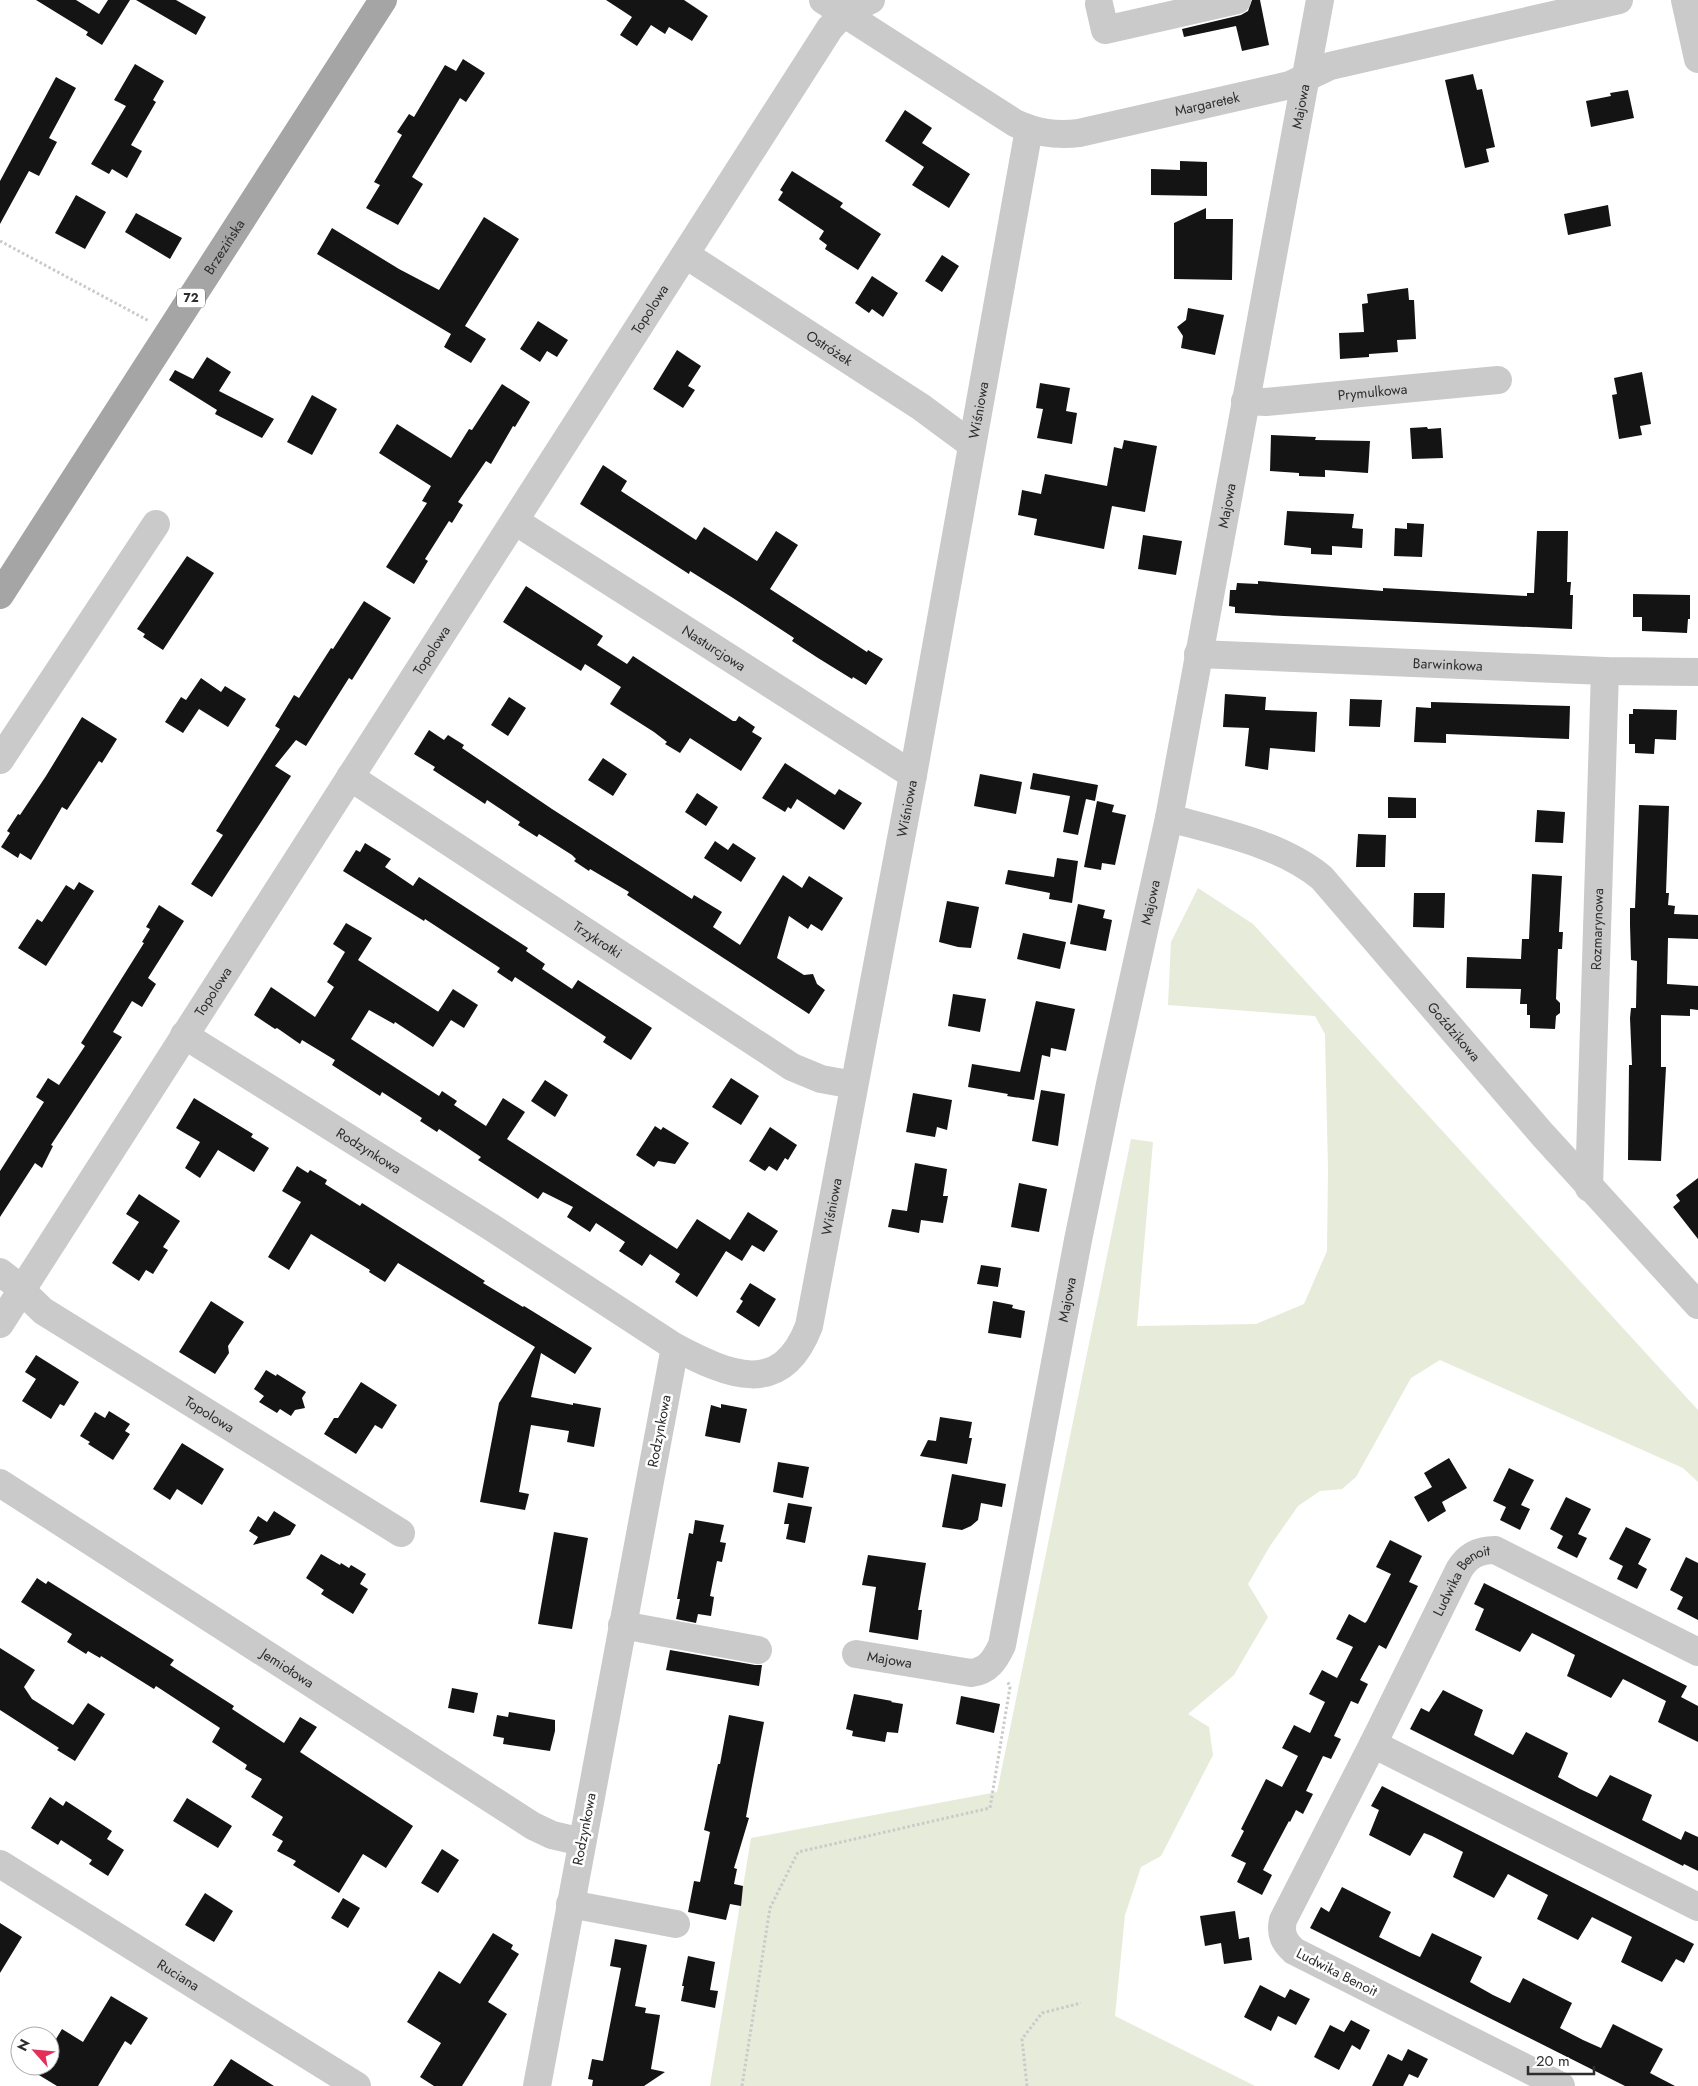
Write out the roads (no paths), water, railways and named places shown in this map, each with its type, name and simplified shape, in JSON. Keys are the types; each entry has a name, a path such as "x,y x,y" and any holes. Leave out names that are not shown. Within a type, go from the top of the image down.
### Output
{"main road":[{"name":"Brzezińska","path":"0,595 383,0"}],"street":[{"path":"833,7 871,0"},
{"path":"1099,4 1105,30 1237,0"},
{"name":"Majowa","path":"856,1654 971,1673 979,1672 988,1667 997,1656 1002,1645 1078,1240 1110,1084 1169,818 1320,0"},
{"name":"Margaretek","path":"833,7 1015,123 1029,129 1061,135 1079,133 1290,84 1330,66 1619,0"},
{"path":"1685,0 1698,59"},
{"name":"Topolowa","path":"0,1324 830,28 833,7"},
{"name":"Wiśniowa","path":"675,1347 717,1368 737,1374 766,1374 778,1368 789,1359 802,1344 809,1326 912,775 1029,129"},
{"name":"Ostróżek","path":"686,255 921,407 971,444"},
{"name":"Prymulkowa","path":"1245,401 1266,402 1498,380"},
{"name":"Nasturcjowa","path":"515,521 912,775"},
{"path":"0,760 156,524"},
{"name":"Barwinkowa","path":"1198,654 1605,671 1698,672"},
{"name":"Rozmarynowa","path":"1589,1188 1605,671"},
{"name":"Trzykrotki","path":"350,777 792,1066 822,1079 854,1085"},
{"name":"Goździkowa","path":"1169,818 1278,852 1306,864 1322,878 1589,1188 1698,1305"},
{"name":"Rodzynkowa","path":"184,1035 482,1222 675,1347 537,2086"},
{"path":"0,1272 22,1290"},
{"name":"Topolowa","path":"22,1290 42,1311 401,1534"},
{"name":"Jemiołowa","path":"0,1483 533,1826 552,1835 582,1842"},
{"name":"Ludwika Benoit","path":"1561,2086 1294,1951 1282,1936 1283,1920 1459,1570 1464,1561 1473,1554 1485,1550 1495,1550 1698,1652"},
{"path":"622,1625 758,1650"},
{"path":"1373,1744 1698,1907"},
{"name":"Ruciana","path":"0,1864 357,2086"},
{"path":"570,1904 676,1924"}]}
